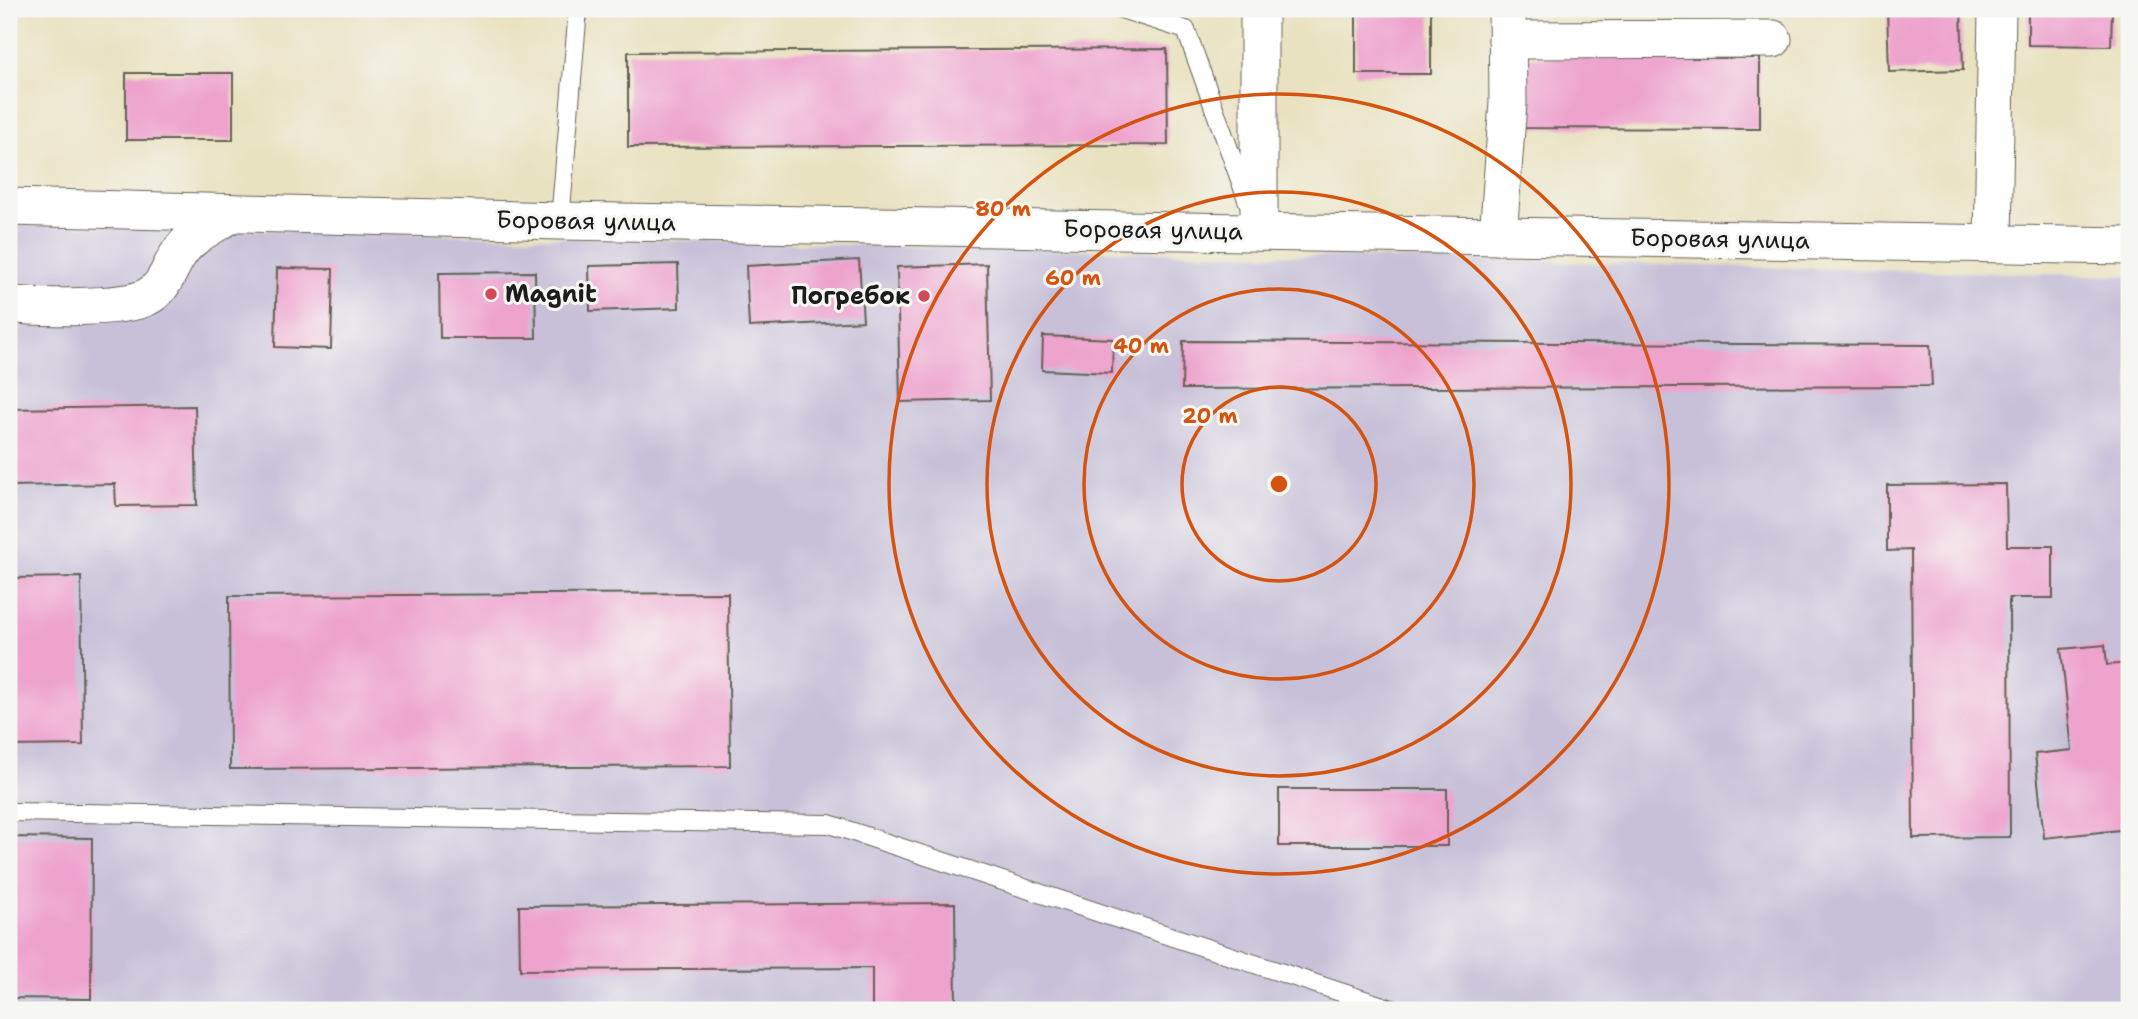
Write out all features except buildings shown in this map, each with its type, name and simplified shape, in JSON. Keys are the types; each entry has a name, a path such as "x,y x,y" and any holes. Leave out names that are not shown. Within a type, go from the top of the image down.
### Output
{"street":[{"path":"1259,9 1259,232"},
{"path":"1993,243 1997,9"},
{"path":"1498,236 1508,103 1507,24 1773,39"},
{"name":"Боровая улица","path":"9,208 560,221 2129,246"},
{"path":"9,304 26,307 113,305 147,298 164,282 178,254 192,239 233,213"}],"lane":[{"path":"560,221 578,9"},
{"path":"1121,9 1186,30 1259,232"},
{"path":"9,812 829,824 1395,1010"}],"shaded area":[{"path":"9,224 2129,276 2129,1010 9,1010"}],"place":[{"name":"Magnit","path":"491,294"},
{"name":"Погребок","path":"924,296"}]}
